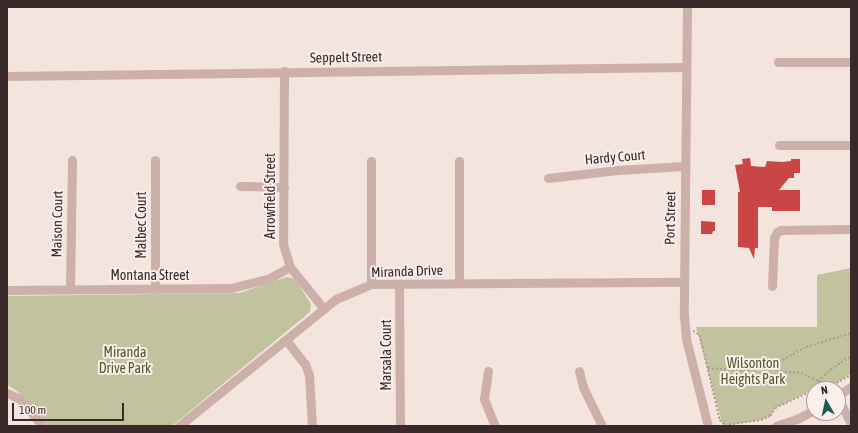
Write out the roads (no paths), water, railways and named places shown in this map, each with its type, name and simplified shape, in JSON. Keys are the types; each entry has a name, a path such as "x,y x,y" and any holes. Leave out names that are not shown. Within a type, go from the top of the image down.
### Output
{"street":[{"name":"Port Street","path":"687,7 683,282 685,331 708,426"},
{"path":"778,62 851,62"},
{"name":"Seppelt Street","path":"7,76 284,71 686,67"},
{"name":"Arrowfield Street","path":"284,71 284,244 290,267 324,308"},
{"path":"778,145 851,145"},
{"name":"Maison Court","path":"70,289 72,160"},
{"name":"Malbec Court","path":"155,160 156,289"},
{"path":"370,284 371,161"},
{"path":"459,161 459,283"},
{"name":"Hardy Court","path":"548,178 618,170 684,166"},
{"path":"240,186 284,187"},
{"path":"772,286 774,238 777,232 781,230 851,229"},
{"name":"Montana Street","path":"7,290 231,288 268,279 290,267"},
{"name":"Miranda Drive","path":"179,426 336,299 370,284 683,282"},
{"name":"Marsala Court","path":"400,284 400,426"},
{"path":"286,340 305,364 309,375 312,426"},
{"path":"488,371 484,399 495,426"},
{"path":"580,371 583,387 602,426"},
{"path":"7,393 20,399 43,426"},
{"path":"846,413 851,423"},
{"path":"776,426 806,414"}],"park label":[{"name":"Miranda Drive Park","path":"125,360"},
{"name":"Wilsonton Heights Park","path":"753,372"}]}
